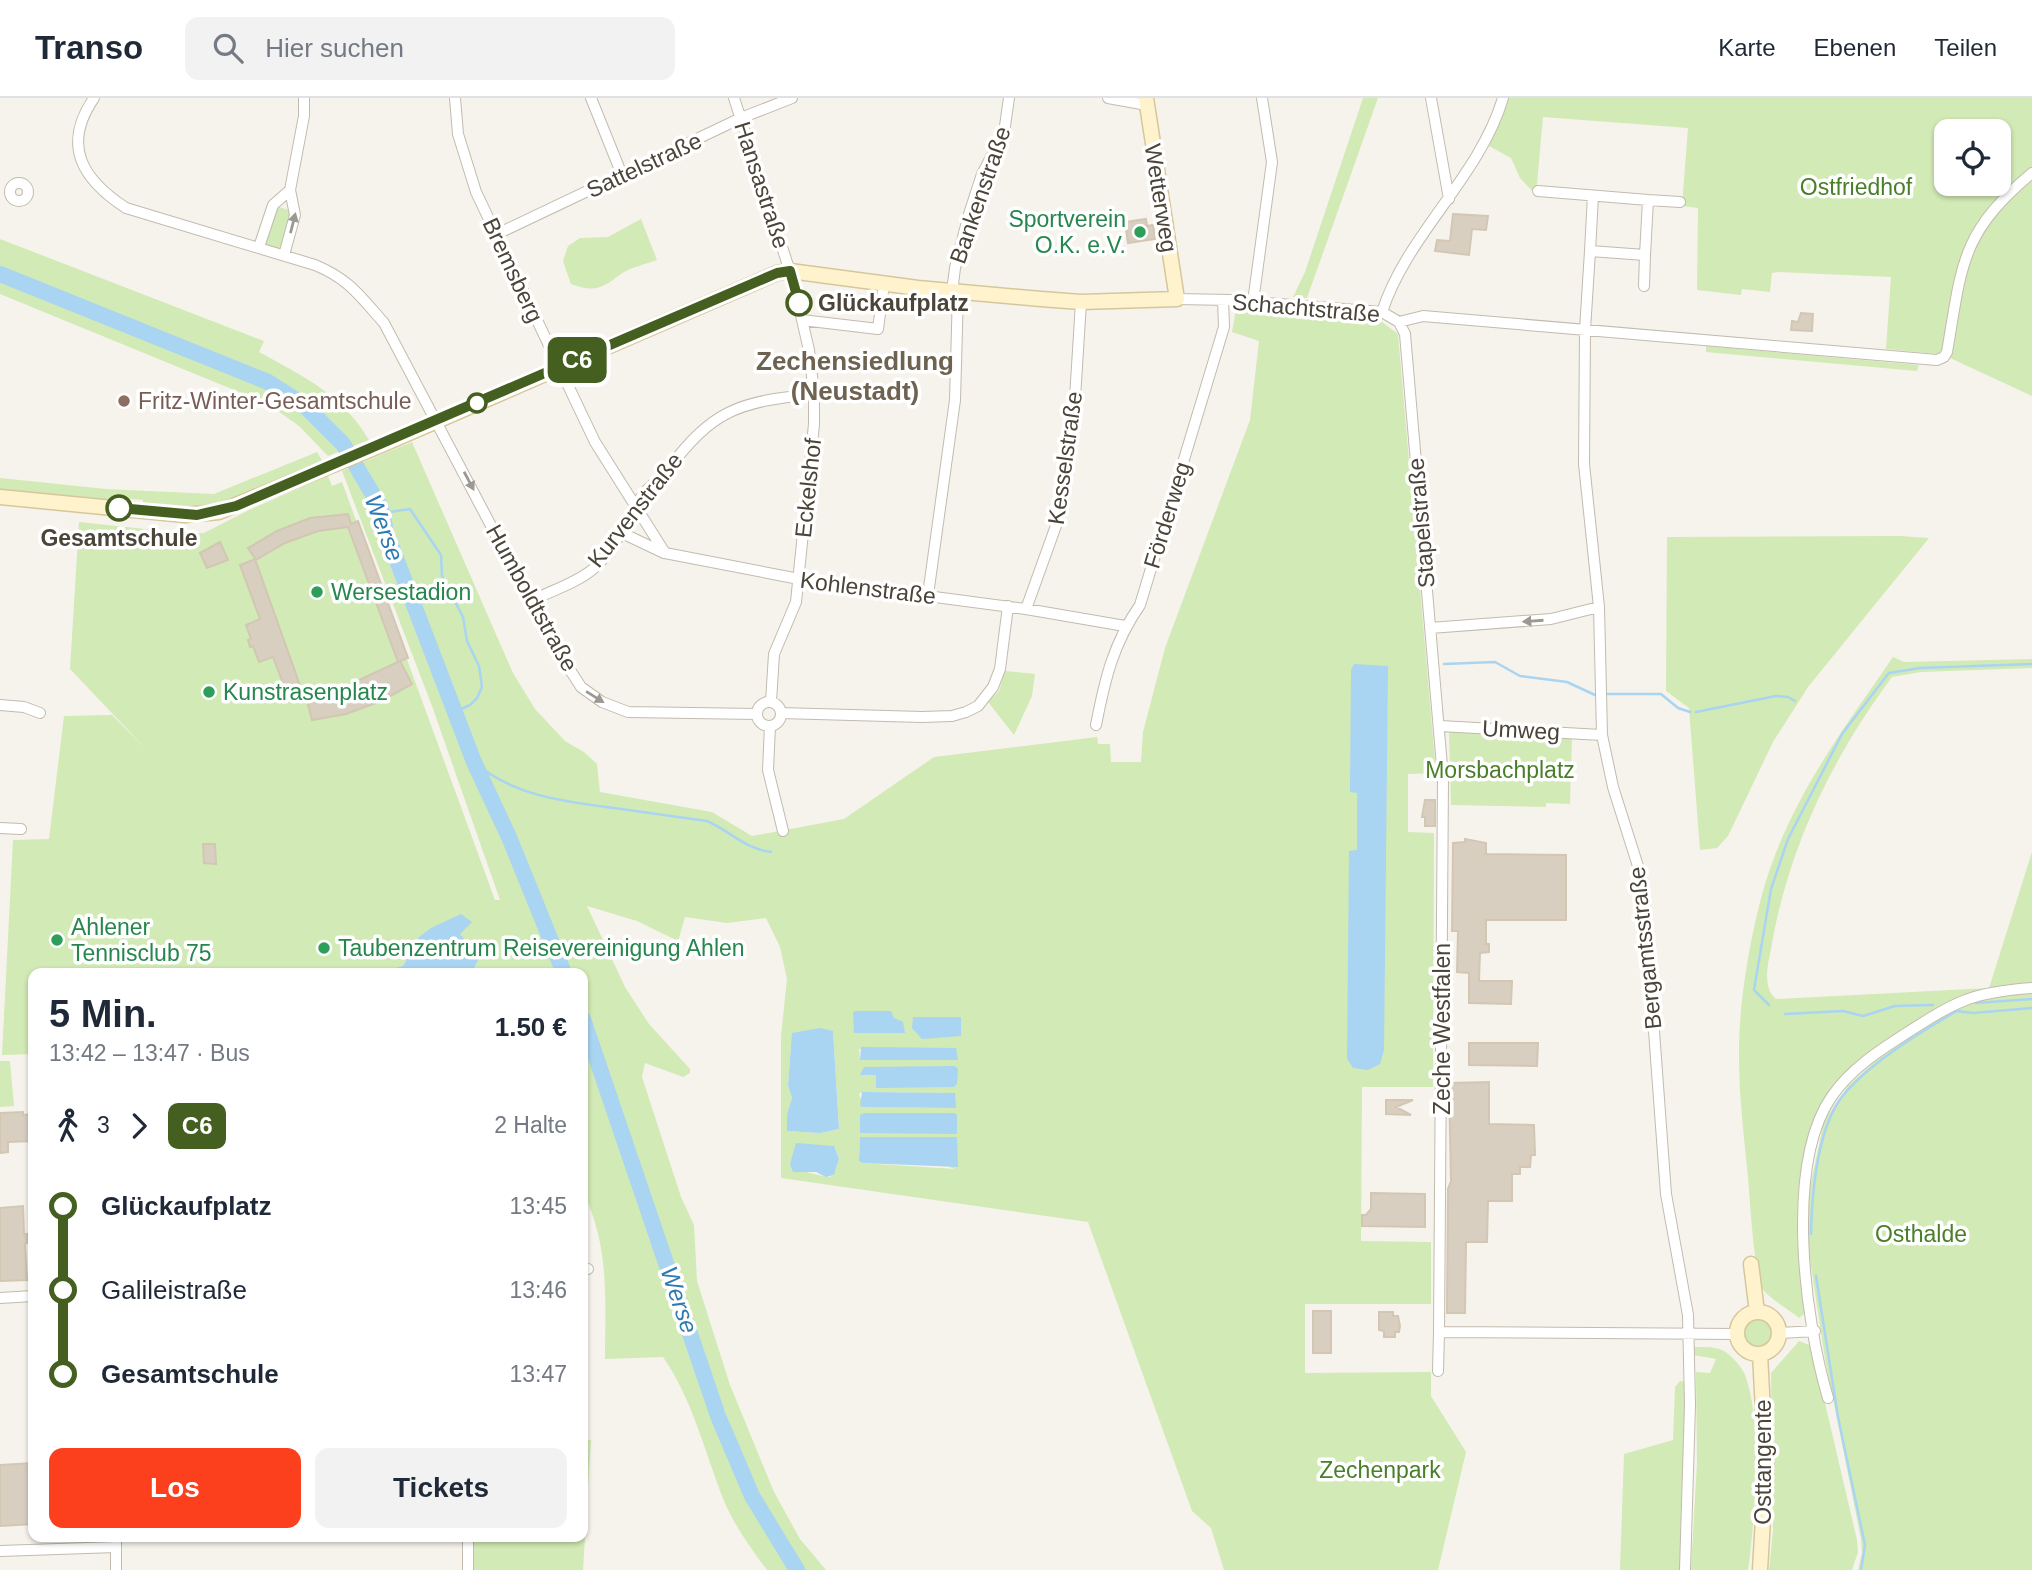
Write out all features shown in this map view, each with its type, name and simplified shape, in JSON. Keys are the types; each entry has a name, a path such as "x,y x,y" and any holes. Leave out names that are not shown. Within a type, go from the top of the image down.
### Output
{"street":[{"name":"Humboldtstraße","path":"94,98 79,134 80,158 86,175 103,193 126,208 284,255 330,271 350,283 383,323 531,601 581,687 602,702 628,712 757,714"},
{"path":"284,255 296,210 290,190 304,116 304,98"},
{"name":"Bremsberg","path":"455,98 458,134 468,170 558,368 595,442 636,507"},
{"path":"591,98 622,175"},
{"name":"Hansastraße","path":"734,98 790,271"},
{"name":"Sattelstraße","path":"497,234 741,118 792,98"},
{"name":"Bankenstraße","path":"928,595 955,400 954,268 982,174 1004,133 1009,98"},
{"path":"1108,98 1147,101"},
{"path":"1253,302 1272,162 1262,98"},
{"path":"1431,98 1449,199"},
{"path":"1382,312 1391,284 1485,142 1503,98"},
{"name":"Wetterweg","path":"1147,101 1177,299"},
{"name":"Schachtstraße","path":"790,271 955,292 1081,302 1177,299 1253,302 1382,312 1399,322 1423,316 1928,361 1944,357 1958,278 1970,246 1991,213 2032,173"},
{"path":"259,247 273,205 290,190"},
{"path":"1538,191 1680,202"},
{"name":"Bergamtsstraße","path":"1593,196 1585,330 1584,464 1599,607 1602,734 1613,787 1643,882 1666,1194 1685,1285 1690,1405 1685,1570"},
{"path":"1644,286 1648,200"},
{"path":"1590,251 1645,255"},
{"path":"0,497 185,515 209,514 236,506 365,452 777,273 790,271"},
{"name":"Eckelshof","path":"771,702 774,654 796,602 814,424 814,394 802,320 790,271"},
{"path":"802,320 878,329 884,284"},
{"name":"Förderweg","path":"1096,725 1103,681 1125,626 1140,605 1224,327 1223,300"},
{"name":"Kesselstraße","path":"1027,609 1062,509 1075,398 1081,302"},
{"name":"Stapelstraße","path":"1399,322 1405,334 1440,726"},
{"name":"Kurvenstraße","path":"531,601 592,570 622,533 641,497 663,475 685,446 715,419 750,403 814,394"},
{"path":"636,507 665,553"},
{"name":"Kohlenstraße","path":"622,533 665,553 799,579 1027,609 1125,626"},
{"path":"781,713 922,717 953,716 966,712 978,706 993,687 1000,669 1008,607"},
{"path":"1430,628 1551,619 1599,607"},
{"path":"771,702 778,706 781,713 777,723 770,726 760,721 757,714 763,704 771,702"},
{"path":"0,705 23,707 40,713"},
{"path":"770,726 768,769 783,831"},
{"name":"Umweg","path":"1440,726 1602,734"},
{"name":"Zeche Westfalen","path":"1438,1371 1443,778 1440,726"},
{"path":"0,828 21,829"},
{"path":"1828,1398 1804,1268 1804,1192 1814,1136 1831,1097 1869,1057 1951,1005 1993,990 2032,988"},
{"path":"1751,1264 1757,1312"},
{"path":"0,1298 28,1296"},
{"path":"1757,1312 1770,1315 1780,1332 1772,1349 1760,1354 1747,1351 1737,1334 1741,1321 1757,1312"},
{"path":"1780,1332 1815,1331"},
{"path":"1439,1332 1737,1334"},
{"name":"Osttangente","path":"1760,1354 1766,1468 1760,1570"},
{"path":"0,1551 104,1542"},
{"path":"116,1542 116,1570"},
{"path":"468,1542 468,1570"}],"green space":[{"path":"1363,98 1378,98 1307,298 1293,297 1305,272"},
{"name":"Ostfriedhof","path":"1507,98 2032,98 2032,169 2011,192 2011,119 1934,119 1934,196 2007,196 1972,234 1957,269 1943,351 1938,354 1886,349 1891,277 1778,272 1772,273 1770,292 1742,289 1741,295 1697,290 1698,208 1682,206 1688,128 1543,117 1536,195 1520,178 1511,158 1489,146"},
{"path":"2032,180 2032,396 1950,358 1960,290 1976,241 1995,213"},
{"path":"276,206 292,211 280,249 265,244"},
{"path":"641,219 657,260 629,269 598,288 571,284 563,261 568,246 580,238 608,237"},
{"path":"0,239 264,341 259,352 321,388 347,410 369,440 328,456 299,426 268,404 0,294"},
{"name":"Zechenpark","path":"1236,309 1382,322 1398,334 1436,773 1408,774 1408,832 1434,833 1433,1087 1362,1087 1361,1241 1431,1242 1431,1304 1305,1304 1305,1373 1431,1372 1431,1396 1466,1452 1438,1570 1224,1570 1211,1528 1192,1511 1088,1222 781,1178 781,1036 787,979 780,947 766,918 727,923 685,917 678,941 637,921 587,906 625,987 649,1024 690,1069 690,1073 683,1077 645,1063 642,1077 681,1197 694,1225 697,1281 730,1385 774,1492 800,1539 826,1570 803,1570 771,1521 724,1410 669,1255 662,1257 717,1423 747,1499 792,1570 767,1570 738,1528 724,1501 683,1391 663,1357 605,1359 602,1253 588,1203 588,968 474,968 480,956 460,934 419,937 403,966 394,968 28,968 28,1054 2,1055 13,840 49,839 64,716 112,715 147,750 70,669 79,522 204,533 251,509 328,476 332,486 342,482 495,900 500,900 432,706 342,471 412,442 513,673 535,709 565,741 584,752 597,764 600,792 712,812 752,836 844,819 934,757 1097,737 1098,744 1110,744 1111,762 1141,762 1143,732 1165,648 1250,420 1259,341 1232,332","holes":["833,1031 839,1129 820,1133 787,1131 787,1114 792,1098 788,1085 791,1045","859,1049 958,1060 860,1060","955,1093 955,1108 864,1107 859,1094","860,1137 955,1169 862,1163 859,1161","834,1146 839,1157 834,1175 830,1177 814,1174 790,1164 794,1154"]},
{"path":"1706,346 1919,365 1917,371 1706,352"},
{"path":"317,452 324,464 208,510 143,506 143,500 120,498 119,504 0,492 0,478 106,489 214,494"},
{"path":"1667,537 1929,538 1808,687 1773,742 1728,836 1717,848 1700,850 1689,708 1666,691"},
{"path":"1893,657 1904,662 2032,659 2032,668 1921,672 1892,677 1850,739 1815,806 1801,840 1779,912 1768,968 1769,988 1776,999 1989,988 2032,852 2032,985 1992,989 1947,1003 1871,1051 1853,1065 1830,1090 1817,1113 1801,1168 1797,1228 1805,1313 1799,1318 1765,1292 1759,1280 1740,1086 1739,1034 1744,982 1760,903 1785,831 1827,754"},
{"path":"1005,671 1035,674 1032,696 1014,735 988,702 999,691"},
{"name":"Morsbachplatz","path":"1449,731 1572,738 1570,804 1546,803 1546,807 1451,805"},
{"name":"Osthalde","path":"2032,993 2032,1570 1858,1570 1862,1553 1861,1539 1825,1359 1809,1253 1809,1192 1824,1121 1848,1086 1876,1060 1956,1007 1990,997"},
{"path":"0,1061 10,1061 14,1106 0,1107"},
{"path":"1758,1316 1770,1321 1775,1333 1770,1345 1758,1350 1746,1345 1741,1333 1746,1321"},
{"path":"1799,1341 1812,1346 1819,1387 1857,1540 1858,1552 1852,1570 1769,1570 1773,1531 1771,1373"},
{"path":"1692,1347 1721,1349 1727,1353 1744,1372 1751,1395 1756,1471 1748,1570 1691,1570 1697,1463 1696,1372 1710,1373 1716,1359 1693,1355"},
{"path":"1680,1381 1684,1382 1685,1405 1680,1570 1620,1570 1624,1454 1673,1440 1675,1387"},
{"path":"588,1440 591,1440 588,1489"},
{"path":"472,1542 585,1542 583,1570 473,1570"}],"water":[{"path":"1354,664 1388,666 1384,1050 1380,1064 1368,1070 1353,1068 1347,1059 1349,851 1357,850 1357,793 1350,792 1351,670"},
{"path":"461,914 472,922 460,934 480,956 474,968 394,968 403,966 419,937 431,928"},
{"path":"855,1011 891,1011 894,1018 903,1022 905,1033 854,1033"},
{"path":"913,1017 961,1017 961,1036 922,1039 912,1028"},
{"path":"820,1028 833,1031 839,1129 820,1133 787,1131 787,1114 792,1098 788,1085 792,1033"},
{"path":"861,1047 956,1048 958,1060 860,1060"},
{"path":"955,1066 958,1069 957,1084 954,1087 876,1088 876,1075 860,1075 864,1067"},
{"path":"862,1092 955,1093 956,1108 864,1107 860,1106"},
{"path":"955,1113 957,1134 860,1133 860,1115"},
{"path":"860,1137 957,1137 958,1167 862,1163 859,1161"},
{"path":"796,1143 834,1146 839,1158 834,1175 826,1177 816,1172 793,1172 790,1164"}],"building":[{"path":"1453,214 1488,216 1486,230 1472,229 1469,255 1435,251 1437,240 1450,241"},
{"name":"Sportverein O.K. e.V.","path":"1146,219 1147,226 1153,225 1155,239 1128,243 1125,222"},
{"path":"1801,313 1813,314 1812,331 1791,330 1792,321 1798,322"},
{"name":"Wersestadion","path":"348,514 351,524 358,521 408,658 400,661 412,684 381,701 346,714 312,720 306,696 342,688 398,662 348,527 318,531 285,543 256,560 248,548 277,531 310,518"},
{"path":"220,542 228,560 207,568 200,553"},
{"path":"255,559 303,694 289,699 273,657 259,662 248,640 251,639 246,625 260,619 240,565"},
{"path":"1425,800 1435,800 1435,826 1425,826 1425,817 1422,817"},
{"path":"1465,839 1486,843 1486,854 1566,855 1566,920 1486,920 1486,944 1489,944 1489,952 1480,953 1479,981 1512,981 1511,1004 1469,1003 1469,973 1457,972 1458,931 1452,931 1453,843 1465,842"},
{"path":"203,844 215,844 216,864 204,863"},
{"path":"1469,1043 1538,1043 1537,1066 1469,1065"},
{"path":"1489,1082 1489,1124 1534,1125 1535,1155 1531,1155 1530,1167 1520,1167 1520,1174 1512,1174 1512,1201 1488,1201 1487,1242 1466,1242 1465,1313 1447,1313 1448,1189 1451,1181 1449,1083"},
{"path":"1386,1100 1413,1100 1396,1107 1411,1115 1386,1114"},
{"path":"23,1112 23,1115 28,1114 28,1141 8,1142 8,1152 0,1153 0,1113"},
{"path":"1371,1193 1425,1194 1425,1227 1362,1226 1362,1215 1366,1215 1371,1209"},
{"path":"23,1206 24,1234 27,1234 27,1280 0,1281 0,1208"},
{"path":"1313,1311 1331,1311 1331,1353 1313,1353"},
{"path":"1379,1312 1393,1312 1393,1316 1398,1316 1400,1326 1395,1337 1384,1337 1384,1331 1379,1330"},
{"path":"28,1463 28,1524 0,1526 0,1465"}],"waterway":[{"name":"Werse","path":"0,274 268,382 304,405 343,444 381,508 386,532 474,762 509,837 562,968"},
{"path":"383,513 410,509 441,555 442,576 463,617 467,641 479,666 482,687 470,705 455,712"},
{"path":"1444,664 1495,662 1520,676 1567,682 1595,695"},
{"path":"1769,1005 1754,990 1771,889 1788,839 1842,734 1885,678 1889,673 1920,668 2032,664"},
{"path":"1607,694 1661,694 1678,708 1690,712"},
{"path":"1696,712 1776,696 1795,701"},
{"path":"474,762 507,784 525,791 582,804 707,821 745,844 771,852"},
{"path":"1976,1003 2032,999"},
{"path":"1785,1014 1843,1011 1863,1016 1895,1006 1933,1005"},
{"path":"1811,1234 1821,1145 1833,1112 1852,1085 1895,1050 1957,1011 1973,1013 2032,1008"},
{"name":"Werse","path":"588,1034 718,1416 752,1496 797,1570"},
{"path":"1816,1276 1838,1417 1865,1545 1861,1570"}],"bus line":[{"name":"C6","path":"119,508 197,515 236,506 777,273 790,271 799,303"}],"place":[{"name":"Sportverein O.K. e.V.","path":"1140,232"},
{"name":"Glückaufplatz","path":"799,303"},
{"name":"Fritz-Winter-Gesamtschule","path":"124,401"},
{"name":"Gesamtschule","path":"119,508"},
{"name":"Wersestadion","path":"317,592"},
{"name":"Kunstrasenplatz","path":"209,692"},
{"name":"Ahlener Tennisclub 75","path":"57,940"},
{"name":"Taubenzentrum Reisevereinigung Ahlen","path":"324,948"}],"district":[{"name":"Zechensiedlung (Neustadt)","path":"855,376"}]}
